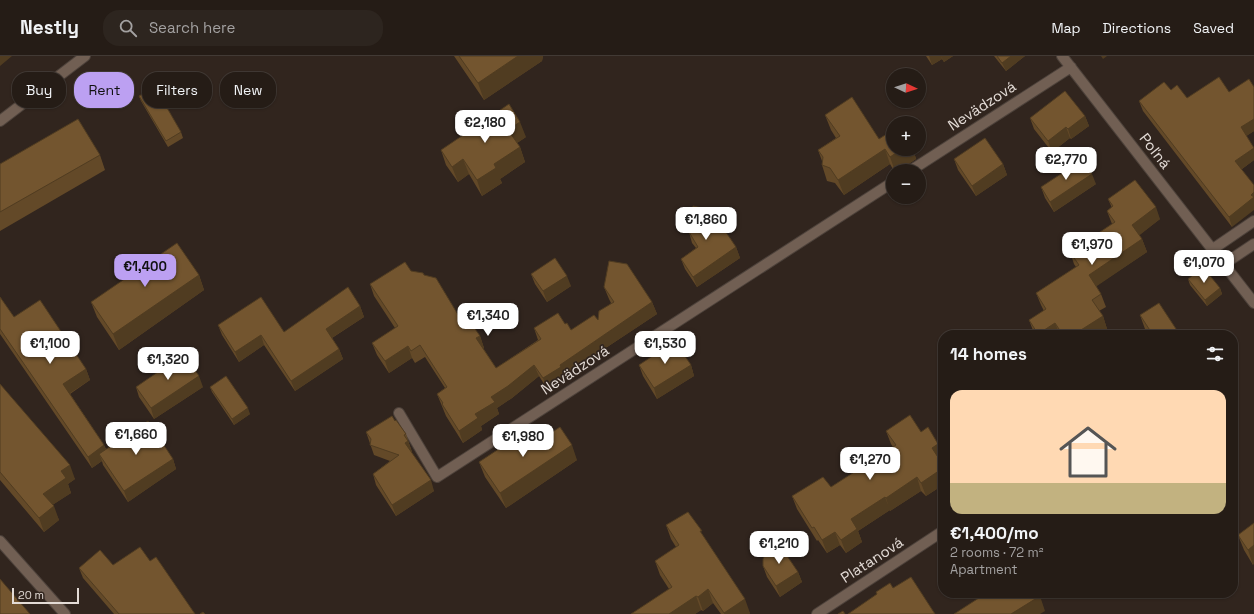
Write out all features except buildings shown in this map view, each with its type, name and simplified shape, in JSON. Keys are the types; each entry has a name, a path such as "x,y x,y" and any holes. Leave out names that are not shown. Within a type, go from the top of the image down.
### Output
{"street":[{"path":"0,121 85,56"},
{"name":"Poľná","path":"1062,56 1254,303"},
{"name":"Nevädzová","path":"921,164 1071,67"},
{"name":"Nevädzová","path":"399,413 437,477 886,187"},
{"path":"1213,249 1254,221"},
{"path":"1224,264 1254,244"},
{"name":"Platanová","path":"817,614 938,534"},
{"path":"0,541 65,614"}]}
